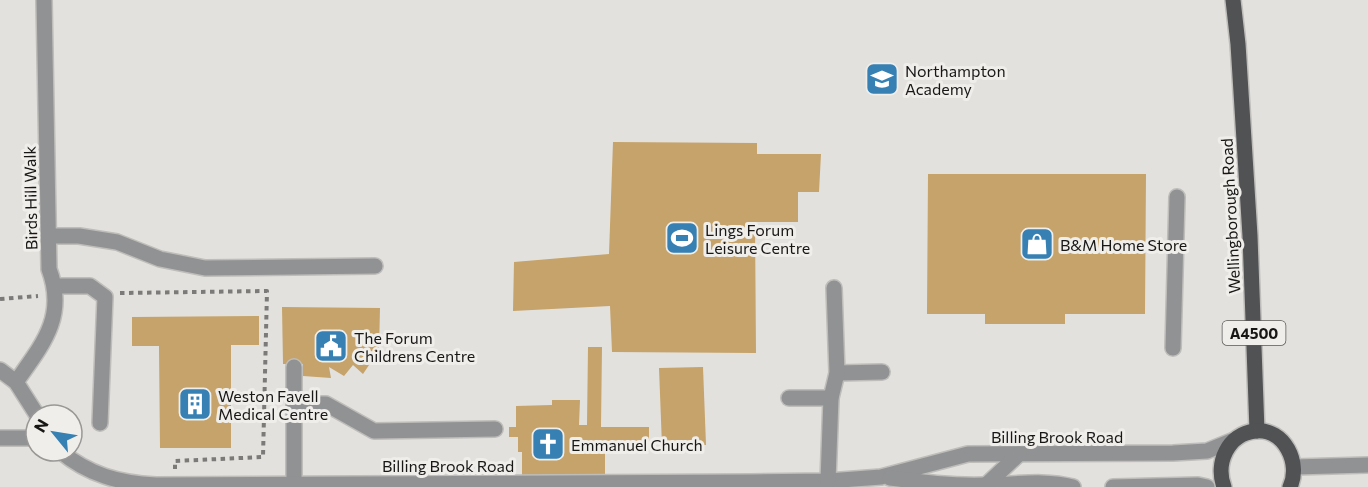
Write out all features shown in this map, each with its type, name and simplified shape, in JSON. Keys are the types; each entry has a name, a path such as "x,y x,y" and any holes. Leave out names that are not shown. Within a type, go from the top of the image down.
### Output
{"main road":[{"name":"Wellingborough Road","path":"1233,0 1250,225 1257,431"},
{"path":"1224,487 1221,465 1225,452 1234,441 1257,431 1273,435 1284,443 1292,454 1295,467 1290,487"}],"street":[{"name":"Birds Hill Walk","path":"16,382 46,337 53,321 55,290 49,269 44,0"},
{"path":"1173,348 1177,197"},
{"path":"48,236 79,236 117,242 160,260 205,268 375,266"},
{"path":"55,290 90,286 105,297 100,423"},
{"path":"828,481 831,398 837,373 834,288"},
{"path":"294,367 294,484"},
{"path":"0,370 16,382 29,403"},
{"path":"837,373 882,372"},
{"path":"789,398 831,398"},
{"path":"294,404 326,404 374,430 495,429"},
{"path":"0,438 24,438"},
{"name":"Billing Brook Road","path":"74,463 92,480 107,478 130,484 828,481 881,477 968,454 1197,452 1207,451 1234,441"},
{"path":"984,486 1019,454"},
{"path":"1295,467 1368,465"},
{"name":"Billing Brook Road","path":"881,477 984,486 1042,482 1073,487"},
{"path":"1113,487 1198,485 1207,487"}],"path":[{"path":"0,299 55,290"},
{"path":"101,294 267,291 263,457 175,461 175,473"}],"building":[{"name":"Lings Forum Leisure Centre","path":"613,142 757,143 757,154 821,154 819,192 798,192 798,222 755,222 756,353 612,352 610,306 513,311 514,262 609,254"},
{"name":"B&M Home Store","path":"928,174 1146,174 1145,314 1065,314 1065,324 985,324 985,314 927,314"},
{"name":"The Forum Childrens Centre","path":"282,307 380,308 379,350 363,374 353,365 344,376 329,367 331,378 303,376 303,364 283,364"},
{"name":"Weston Favell Medical Centre","path":"259,316 259,345 231,345 231,448 160,448 159,346 132,346 132,317"},
{"path":"588,347 602,347 601,427 649,427 649,452 605,451 605,487 522,487 522,452 518,452 518,437 509,437 509,427 516,427 516,406 552,405 552,400 580,400 579,425 587,425"},
{"path":"703,367 706,445 662,446 659,368"}],"place":[{"name":"Northampton Academy","path":"882,79"},
{"name":"Lings Forum Leisure Centre","path":"682,238"},
{"name":"B&M Home Store","path":"1037,244"},
{"name":"The Forum Childrens Centre","path":"331,346"},
{"name":"Weston Favell Medical Centre","path":"195,404"},
{"name":"Emmanuel Church","path":"548,444"}]}
